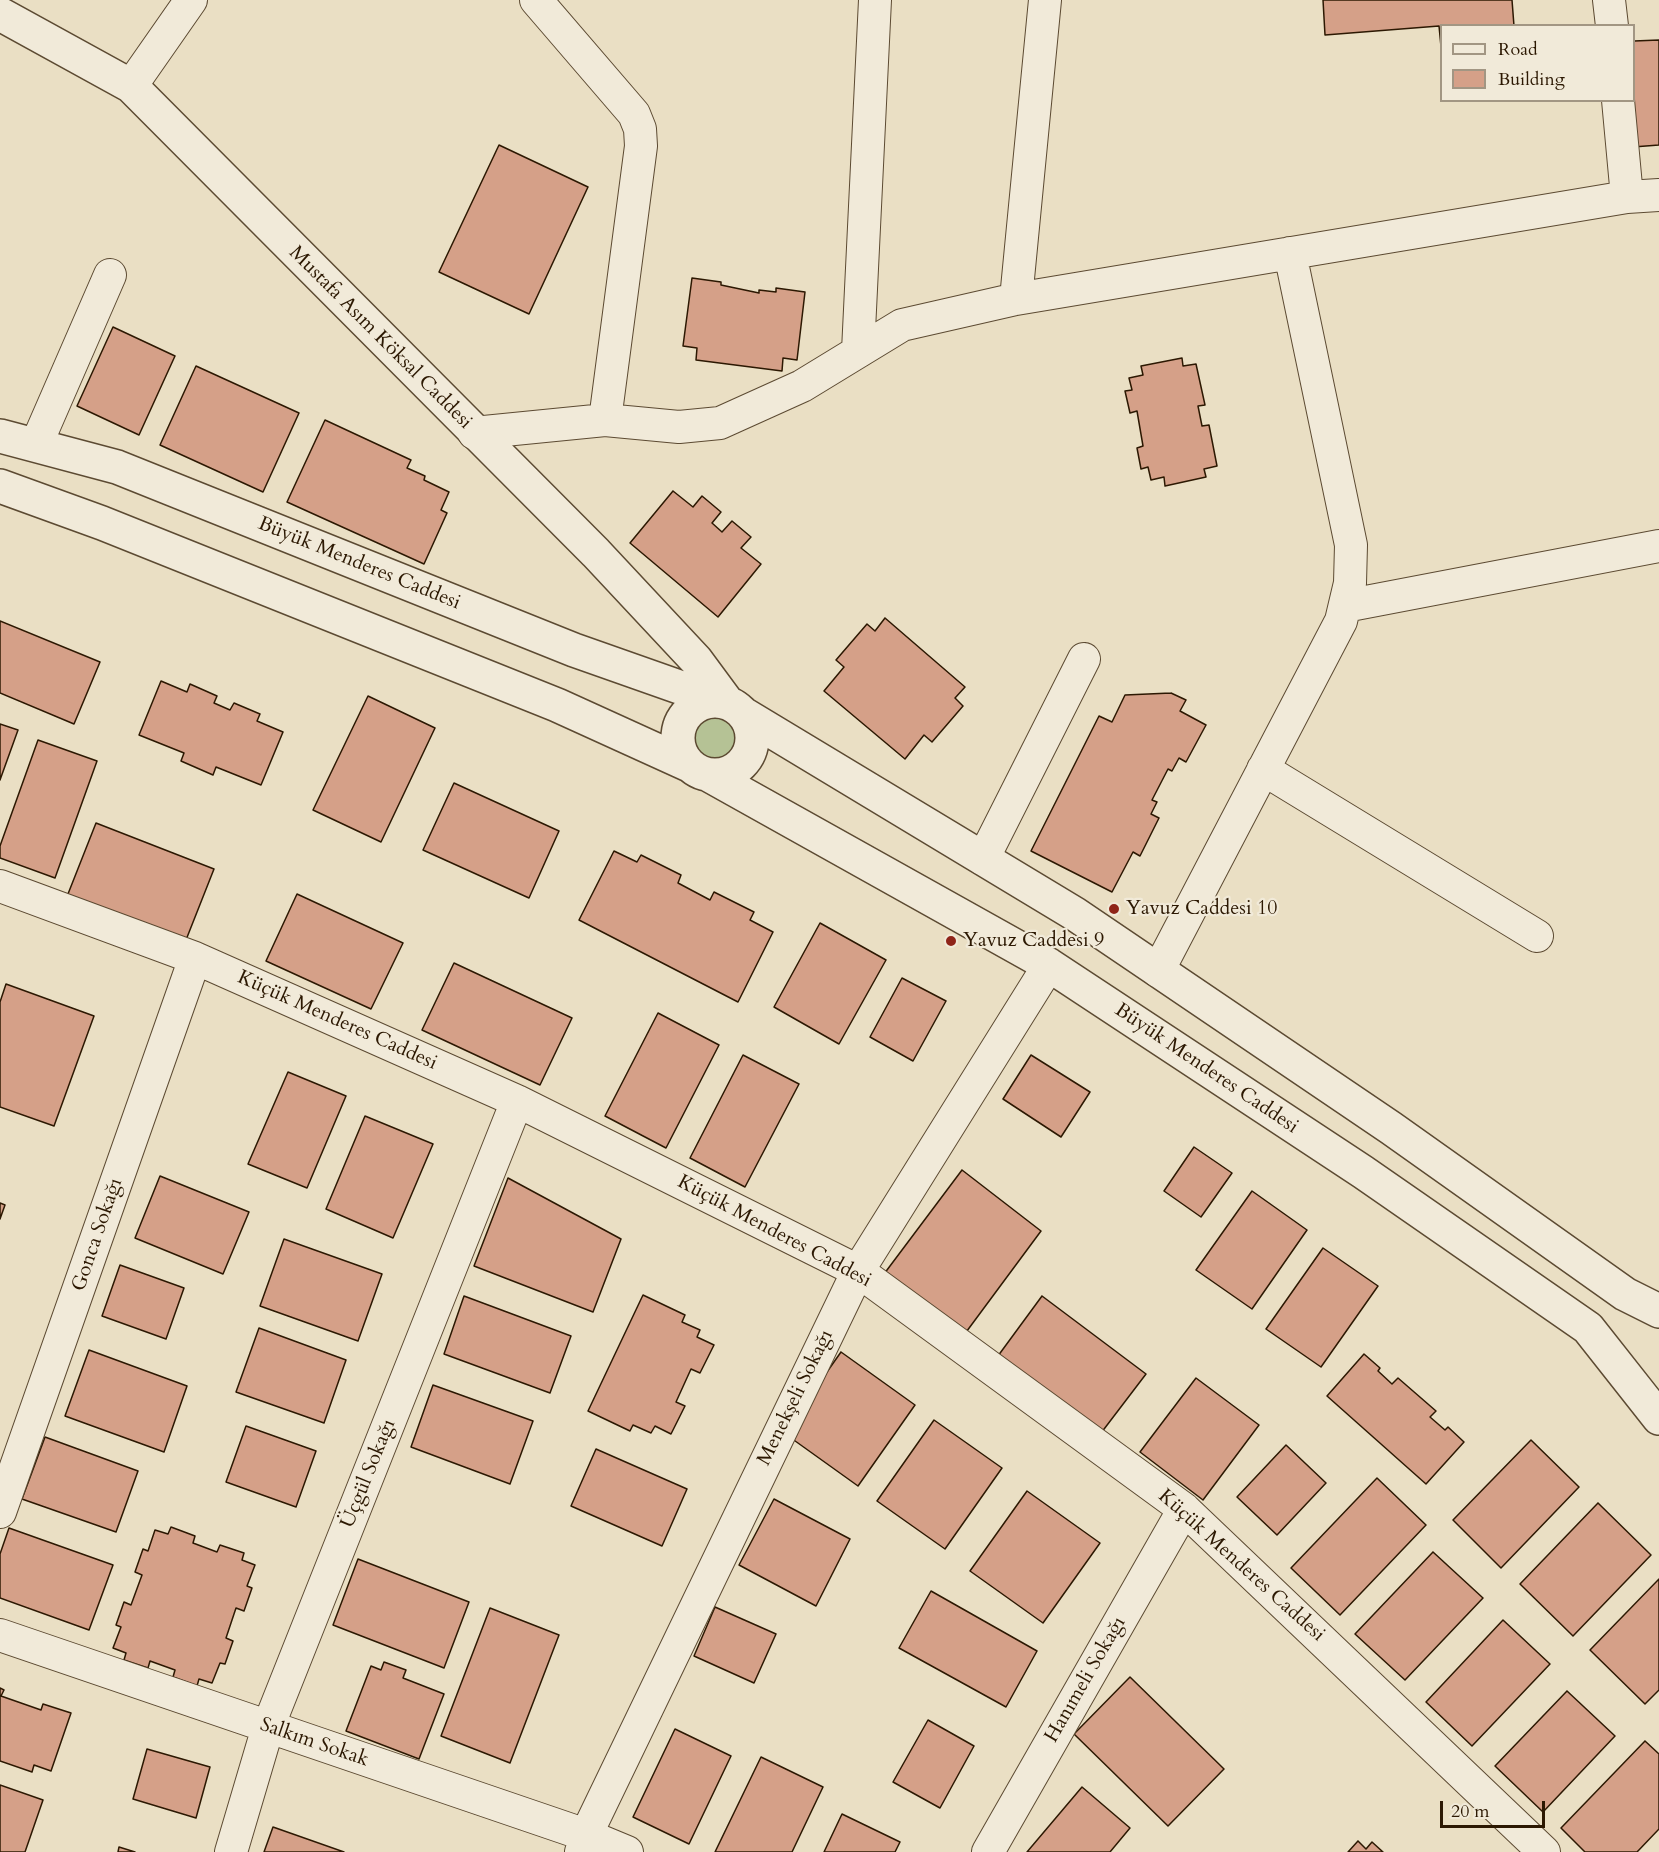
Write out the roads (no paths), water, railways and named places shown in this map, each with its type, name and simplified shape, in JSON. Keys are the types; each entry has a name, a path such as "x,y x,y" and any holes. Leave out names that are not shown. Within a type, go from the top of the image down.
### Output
{"street":[{"path":"130,86 191,0"},
{"path":"536,0 634,114 640,129 641,146 605,420"},
{"path":"858,351 874,0"},
{"path":"1016,299 1046,0"},
{"path":"1609,0 1612,24"},
{"name":"Mustafa Asım Köksal Caddesi","path":"0,14 130,86 604,561 696,660 729,706"},
{"path":"1618,102 1627,197"},
{"path":"474,433 605,420 679,427 720,423 802,386 902,325 1016,299 1627,197 1659,195"},
{"path":"1158,971 1341,621 1350,583 1351,544 1290,253"},
{"path":"36,445 110,275"},
{"name":"Büyük Menderes Caddesi","path":"0,436 117,467 563,645 729,706 1075,914 1391,1128 1625,1294 1659,1311"},
{"name":"Büyük Menderes Caddesi","path":"1,491 102,523 557,705 699,770 1049,965 1362,1172 1588,1328 1659,1418"},
{"path":"1345,606 1659,546"},
{"path":"983,859 1084,659"},
{"path":"729,706 753,736 748,757 731,772 699,770 679,746 680,724 694,707 729,706"},
{"path":"1263,769 1536,936"},
{"name":"Küçük Menderes Caddesi","path":"0,886 195,958 517,1101 858,1271 1184,1509 1544,1852"},
{"name":"Gonca Sokağı","path":"0,1512 195,958"},
{"name":"Menekşeli Sokağı","path":"584,1843 858,1271 1049,965"},
{"name":"Üçgül Sokağı","path":"231,1852 268,1727 517,1101"},
{"name":"Hanımeli Sokağı","path":"991,1851 1184,1509"},
{"name":"Salkım Sokak","path":"0,1635 268,1727 584,1843 627,1852"}],"place":[{"name":"Yavuz Caddesi 10","path":"1114,909"},
{"name":"Yavuz Caddesi 9","path":"951,941"}]}
